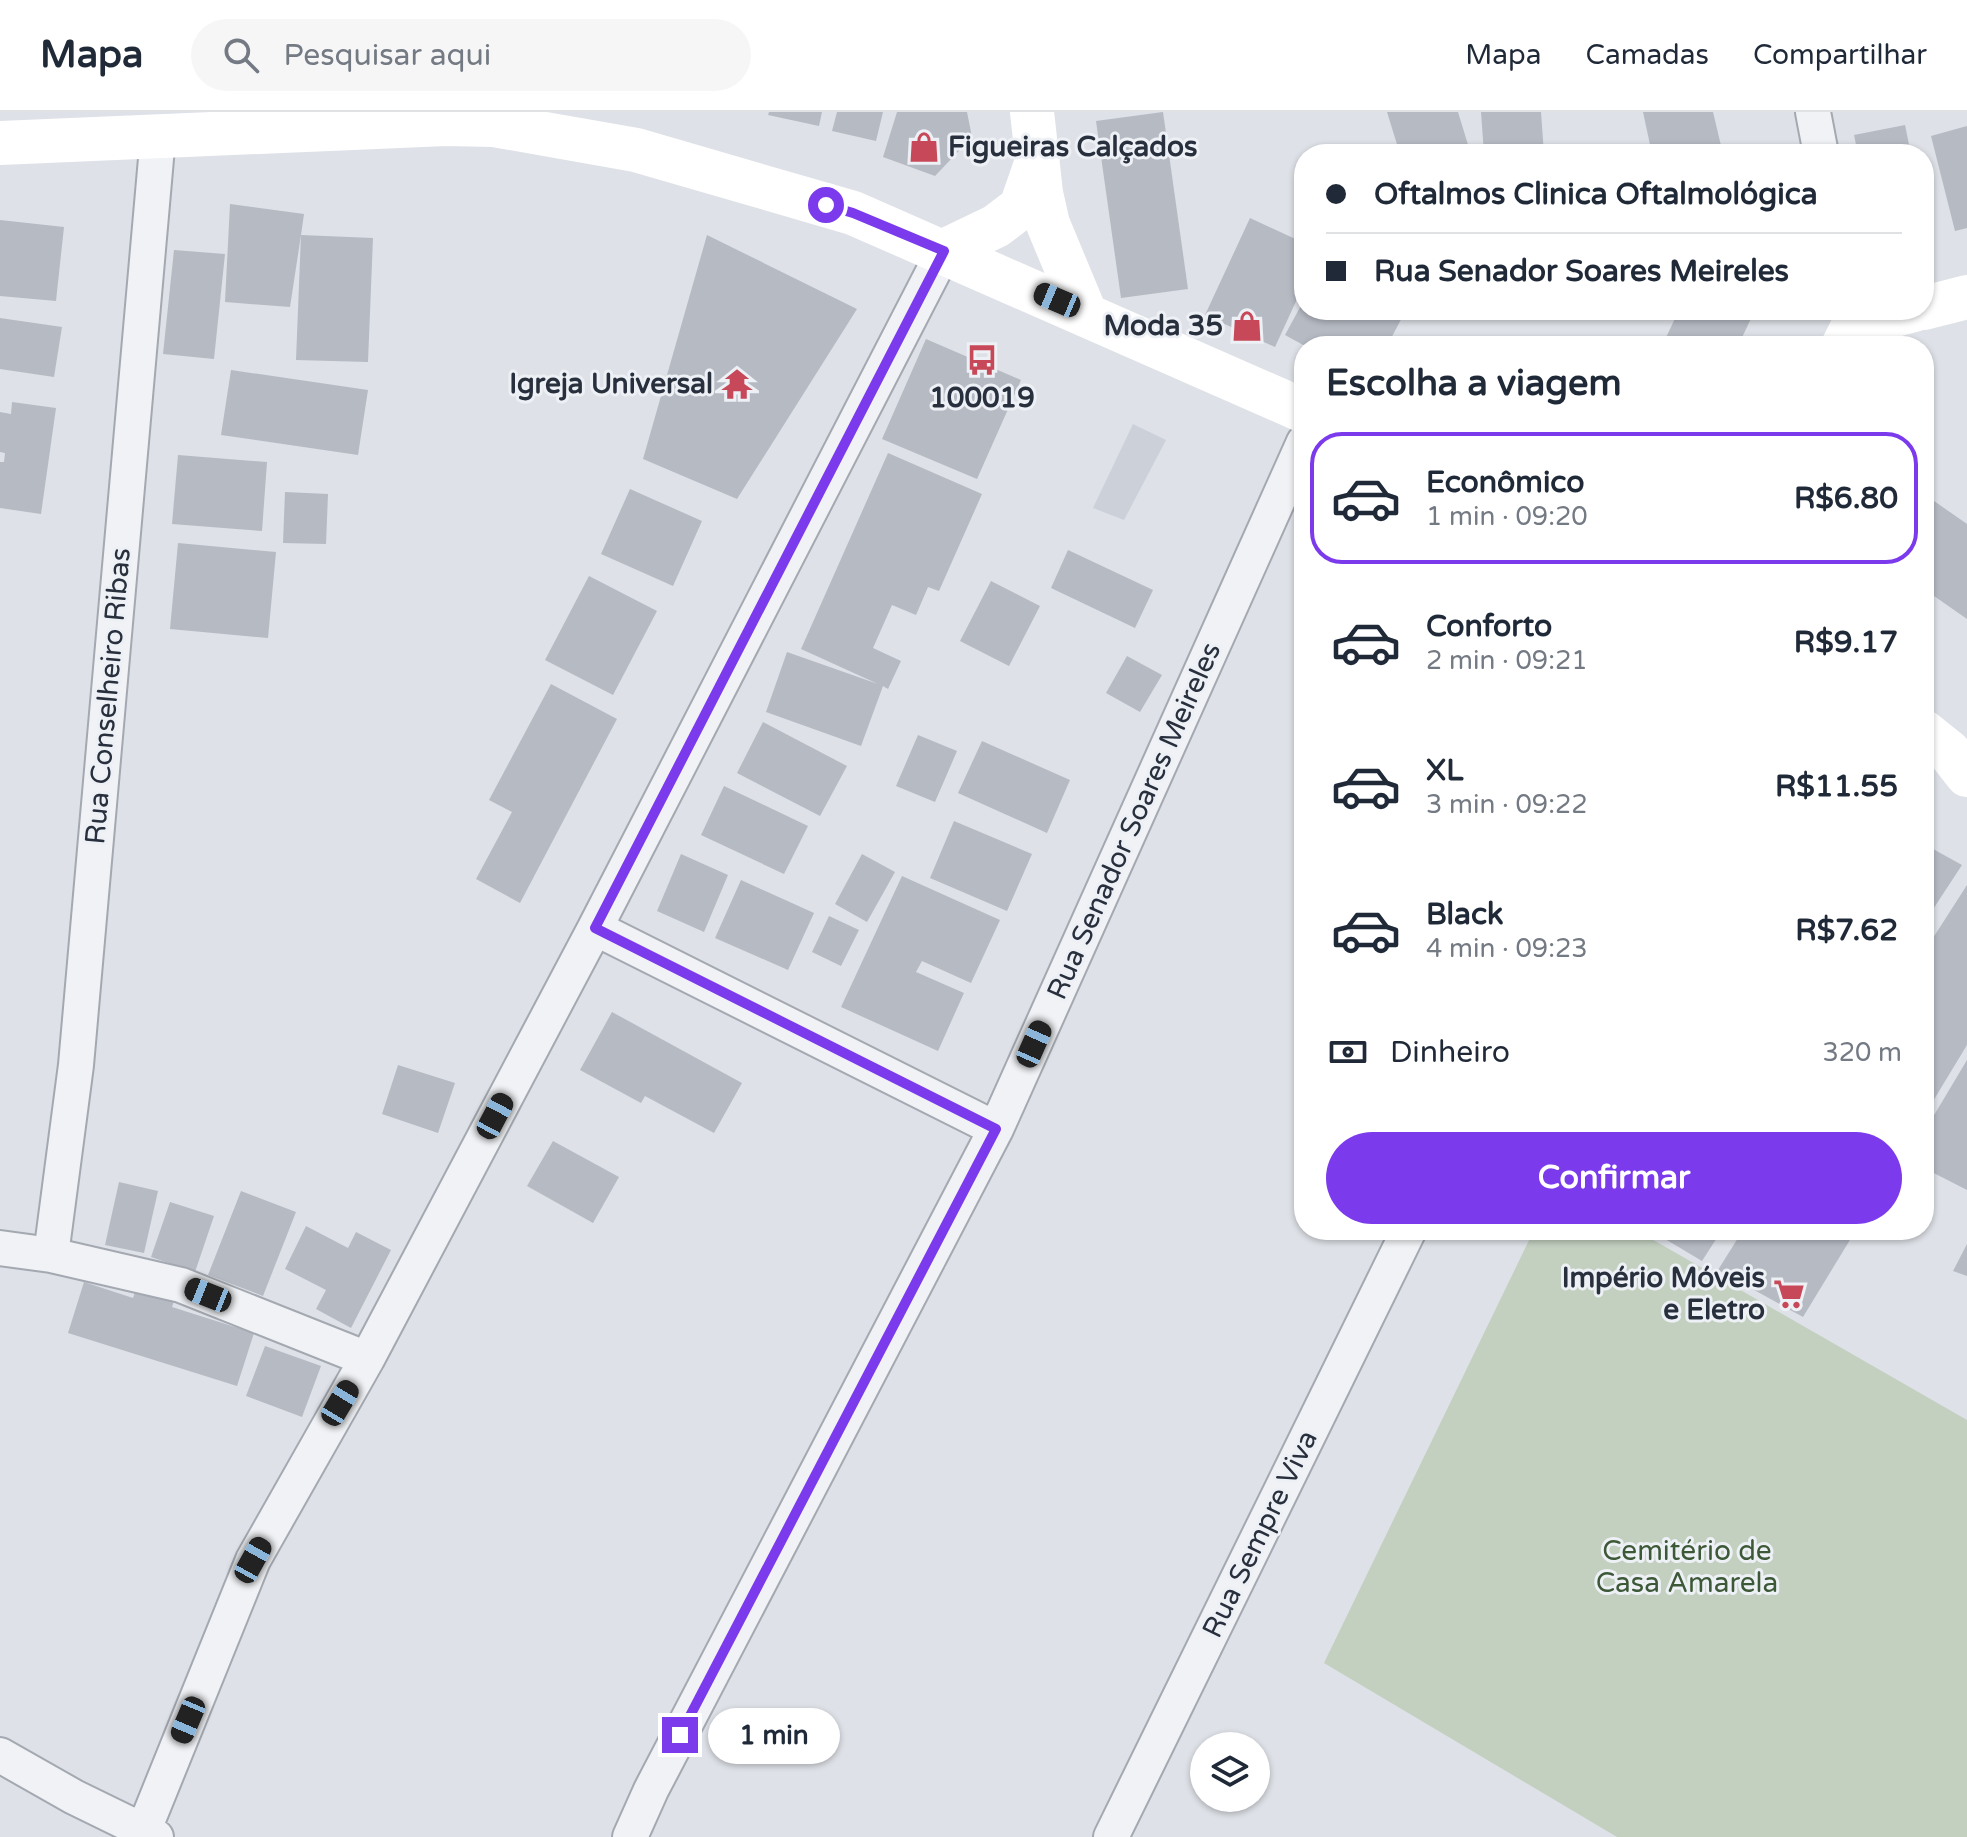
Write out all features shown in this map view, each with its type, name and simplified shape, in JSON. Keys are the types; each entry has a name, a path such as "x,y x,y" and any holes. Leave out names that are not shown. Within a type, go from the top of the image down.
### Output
{"main road":[{"path":"1032,112 1041,193 1048,224 1085,313"},
{"path":"0,143 417,125 494,125 636,150 853,213 1294,407"},
{"path":"944,251 996,226 1021,207 1039,156"},
{"path":"1934,305 1967,297"},
{"path":"1849,327 1876,320"}],"street":[{"path":"1813,112 1819,144"},
{"name":"Rua Conselheiro Ribas","path":"51,1255 76,1065 158,136"},
{"path":"0,1755 146,1835 253,1560 367,1359 595,928 944,251"},
{"name":"Rua Senador Soares Meireles","path":"630,1837 651,1790 996,1129 1294,464"},
{"path":"595,928 996,1129"},
{"name":"Rua Sempre Viva","path":"1111,1837 1404,1240"},
{"path":"0,1248 51,1255 181,1285 367,1359"}],"shaded area":[{"path":"1133,424 1166,440 1124,520 1093,508"}],"green space":[{"name":"Cemitério de Casa Amarela","path":"1529,1240 1653,1240 1967,1420 1967,1837 1617,1837 1324,1663"}],"building":[{"path":"769,112 822,112 819,126 768,115"},
{"path":"837,112 883,112 876,141 832,131"},
{"name":"Figueiras Calçados","path":"897,112 967,112 972,137 935,176 883,157"},
{"path":"1163,112 1188,289 1121,298 1096,121"},
{"path":"1387,112 1458,112 1468,144 1397,144"},
{"path":"1481,112 1541,112 1543,144 1483,144"},
{"path":"1643,112 1713,112 1721,144 1650,144"},
{"path":"1905,125 1909,144 1856,144 1854,135"},
{"path":"1967,126 1967,228 1955,231 1931,136"},
{"path":"230,204 304,214 290,307 225,302"},
{"path":"1250,218 1294,238 1294,306 1275,347 1205,315"},
{"path":"0,220 64,227 56,301 0,296"},
{"path":"301,235 373,238 368,362 296,360"},
{"name":"Igreja Universal","path":"707,235 857,309 737,499 643,459"},
{"path":"174,250 225,254 214,359 163,354"},
{"path":"0,318 62,327 54,377 0,369"},
{"path":"1294,318 1401,320 1392,336 1294,336 1294,340 1285,335"},
{"path":"1674,320 1750,320 1743,336 1667,336"},
{"path":"926,339 1021,380 977,479 882,439"},
{"path":"231,370 368,390 358,455 221,435"},
{"path":"12,402 56,408 41,514 0,508 0,462 4,462 5,453 0,452 0,412 11,414"},
{"path":"888,453 982,494 939,591 928,587 916,615 892,605 873,648 901,661 888,689 883,686 861,746 766,712 787,652 878,684 801,649"},
{"path":"178,455 267,462 262,531 172,524"},
{"path":"630,489 702,521 673,586 601,554"},
{"path":"285,492 328,494 326,544 283,543"},
{"path":"1934,501 1967,524 1967,619 1934,596"},
{"path":"178,543 276,552 268,638 170,629"},
{"path":"1068,550 1153,590 1135,628 1051,588"},
{"path":"589,576 657,611 613,695 545,660"},
{"path":"991,581 1040,606 1009,666 960,641"},
{"path":"1127,656 1162,675 1140,712 1106,693"},
{"path":"551,684 617,719 520,903 476,879 512,812 489,800"},
{"path":"763,722 847,766 820,816 737,773"},
{"path":"918,735 957,751 935,802 896,786"},
{"path":"982,741 1070,780 1047,833 958,793"},
{"path":"724,786 808,826 784,874 701,835"},
{"path":"954,821 1032,854 1007,911 930,878"},
{"path":"1934,850 1962,865 1934,908"},
{"path":"681,854 728,875 704,932 657,911"},
{"path":"862,854 895,872 867,922 835,904"},
{"path":"902,876 1000,920 971,983 922,961 916,972 964,993 938,1051 841,1007"},
{"path":"741,880 814,913 788,970 715,938"},
{"path":"1967,885 1967,1045 1934,1099 1934,936"},
{"path":"829,916 859,930 841,966 812,952"},
{"path":"612,1012 742,1083 714,1133 645,1096 641,1103 580,1070"},
{"path":"1967,1060 1967,1190 1934,1173 1934,1115"},
{"path":"398,1065 455,1083 438,1133 382,1114"},
{"path":"553,1141 619,1177 593,1223 527,1186"},
{"path":"119,1182 158,1191 144,1253 105,1245"},
{"path":"241,1191 296,1212 263,1296 208,1275"},
{"path":"170,1202 214,1216 195,1272 151,1257"},
{"path":"306,1226 348,1248 356,1232 391,1250 351,1328 316,1309 326,1290 285,1269"},
{"path":"1667,1240 1716,1240 1702,1261"},
{"name":"Império Móveis e Eletro","path":"1737,1240 1850,1240 1803,1317 1718,1270"},
{"path":"1967,1244 1967,1276 1953,1271"},
{"path":"84,1282 133,1298 138,1283 176,1295 172,1307 254,1333 237,1386 68,1333"},
{"path":"265,1346 321,1366 302,1417 246,1396"}],"place":[{"name":"Figueiras Calçados","path":"924,147"},
{"name":"Moda 35","path":"1247,326"},
{"name":"100019","path":"982,360"},
{"name":"Igreja Universal","path":"737,384"},
{"name":"Império Móveis e Eletro","path":"1789,1294"}],"route":[{"path":"680,1735 996,1129 595,928 944,251 826,205"}]}
